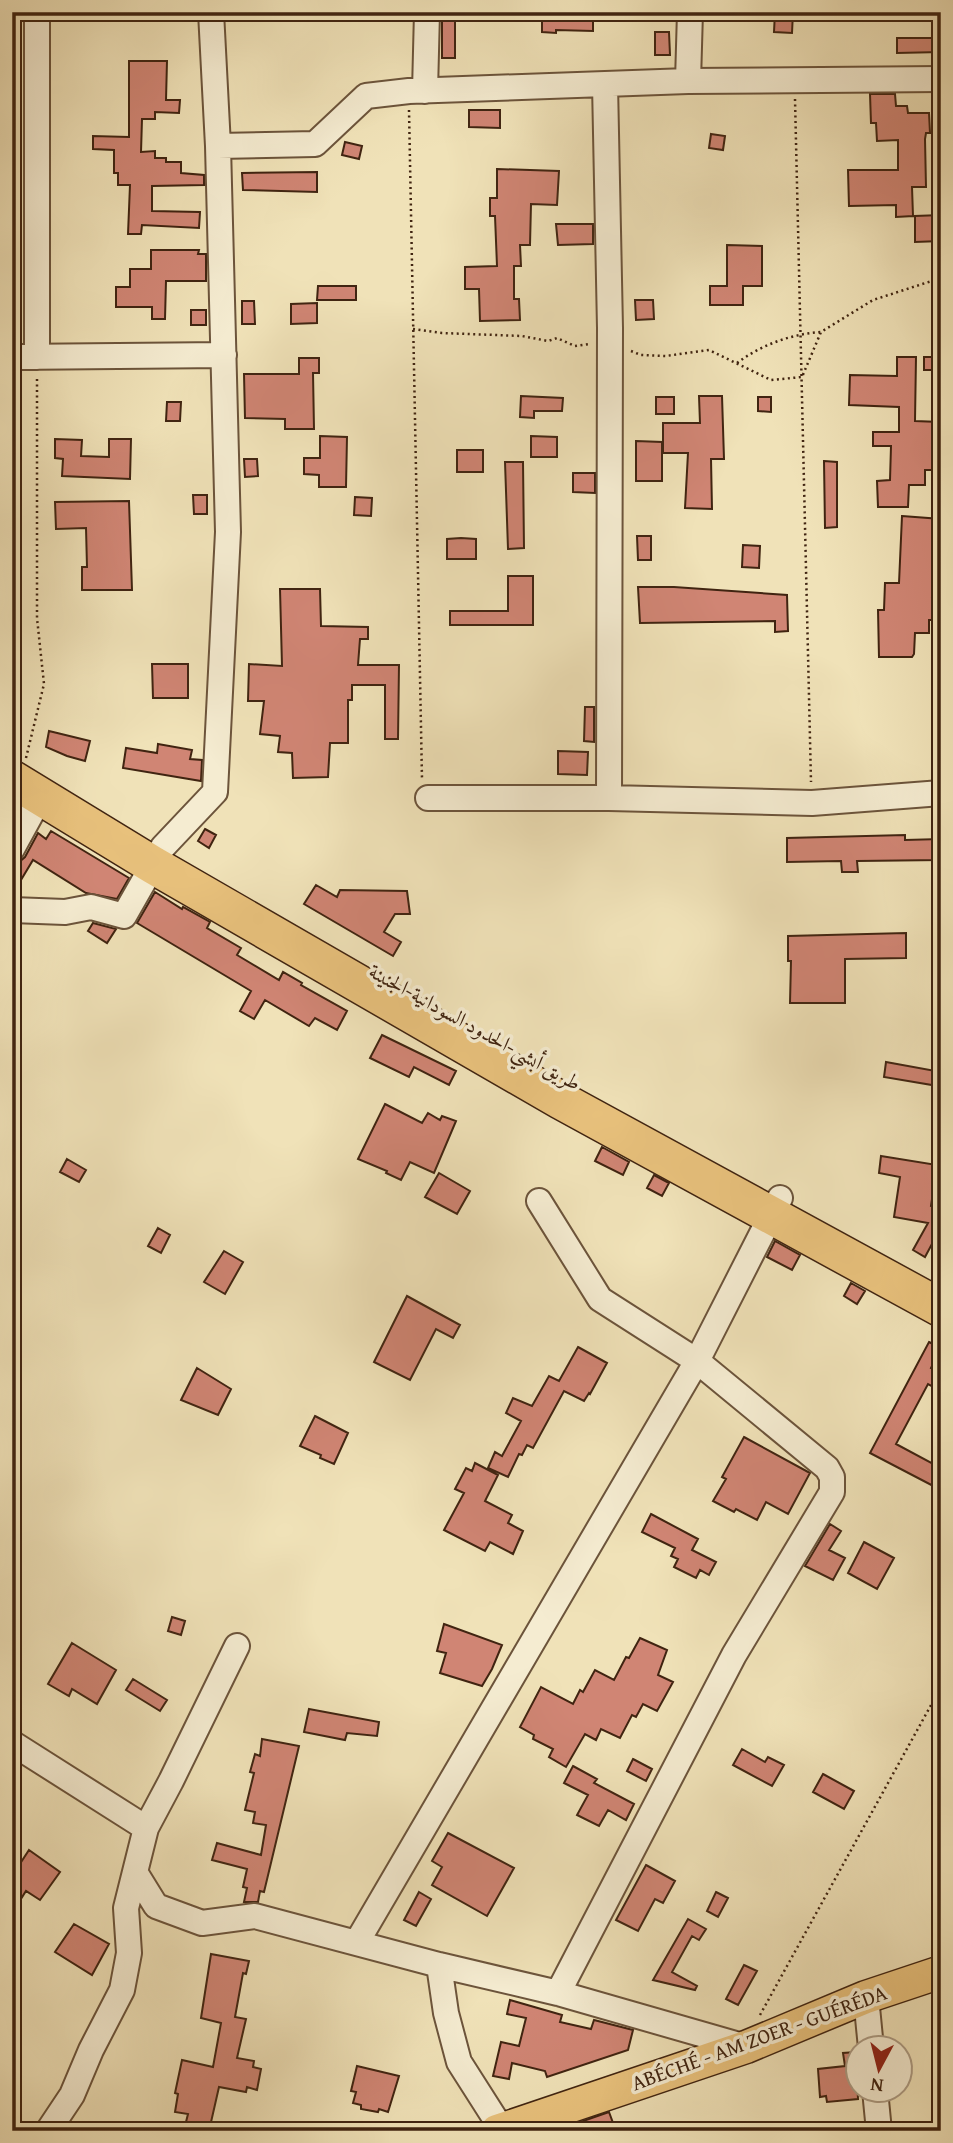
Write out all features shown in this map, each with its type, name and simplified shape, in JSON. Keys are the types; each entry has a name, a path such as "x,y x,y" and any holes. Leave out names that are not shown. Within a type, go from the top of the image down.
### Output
{"highway":[{"name":"طريق أبشي-الحدود السودانية-الجنينة","path":"22,776 158,856 373,970 776,1207 941,1286"},
{"path":"776,1207 941,1308"}],"main road":[{"name":"ABÉCHÉ - AM ZOER - GUÉRÉDA","path":"501,2130 746,2047 866,1997 941,1972"}],"street":[{"path":"37,12 37,357"},
{"path":"12,910 65,912 91,907 124,916 158,856 215,792 228,532 218,146 211,12"},
{"path":"417,91 427,12"},
{"path":"688,81 690,12"},
{"path":"218,146 315,144 366,96 417,91 688,81 941,79"},
{"path":"605,84 610,328 610,798"},
{"path":"12,357 224,355"},
{"path":"12,849 22,776"},
{"path":"425,790 812,803 941,793"},
{"path":"539,1201 600,1299 697,1361 827,1468 832,1477 832,1492 734,1655 558,1993"},
{"path":"357,1942 697,1361 776,1207"},
{"path":"48,2131 72,2095 91,2050 122,1990 129,1953 126,1908 146,1828 172,1781 237,1646"},
{"path":"12,1743 146,1828"},
{"path":"135,1872 156,1906 202,1923 255,1916 439,1965 558,1993 746,2047"},
{"path":"439,1965 446,2013 459,2062 501,2130"},
{"path":"866,1997 870,2035"},
{"path":"876,2104 879,2131"}],"path":[{"path":"795,80 812,803"},
{"path":"417,91 413,329 425,790"},
{"path":"737,363 755,350 801,333 821,332 873,300 941,278"},
{"path":"413,329 442,333 522,336 548,341 557,338 575,346 591,343 610,328 621,347 641,355 666,356 709,350 771,380 802,377"},
{"path":"802,377 821,332"},
{"path":"22,776 44,684 37,618 37,357"},
{"path":"746,2047 750,2034 941,1686"}],"building":[{"path":"542,12 593,15 593,31 542,32"},
{"path":"775,12 793,12 792,33 774,32"},
{"path":"442,20 455,20 455,58 442,58"},
{"path":"655,32 669,32 670,55 655,55"},
{"path":"897,38 941,38 941,52 897,53"},
{"path":"129,61 167,61 166,100 180,100 179,113 155,112 155,119 142,119 141,152 155,151 155,158 166,158 166,162 181,162 181,173 204,175 204,185 152,186 152,211 200,212 199,228 142,225 141,234 128,234 130,185 118,185 118,173 114,173 114,150 93,149 93,136 129,137"},
{"path":"870,94 895,94 896,106 907,106 908,113 929,113 930,133 926,133 925,139 926,187 912,187 913,216 896,217 896,205 849,206 848,170 898,170 898,140 877,141 876,123 871,123"},
{"path":"469,110 500,110 500,128 469,127"},
{"path":"711,134 725,136 723,150 709,148"},
{"path":"345,142 362,146 359,159 342,155"},
{"path":"497,169 559,171 557,205 531,204 530,245 520,245 521,266 514,266 514,299 519,299 520,320 480,321 479,289 465,289 465,267 497,266 495,216 490,216 490,198 497,198"},
{"path":"317,172 317,192 243,190 242,173"},
{"path":"941,215 941,241 915,242 915,216"},
{"path":"556,224 593,224 593,244 558,245"},
{"path":"727,245 762,246 762,286 743,286 743,305 710,305 710,286 727,286"},
{"path":"151,250 199,250 198,254 206,254 206,281 166,281 165,319 152,319 152,307 116,307 116,287 130,287 130,269 151,269"},
{"path":"318,286 356,286 356,300 317,300"},
{"path":"635,300 653,300 654,319 636,320"},
{"path":"242,301 254,301 255,324 242,324"},
{"path":"317,303 317,323 291,324 291,304"},
{"path":"191,310 206,310 206,325 191,325"},
{"path":"897,357 916,357 915,421 940,422 941,446 937,446 937,470 925,470 925,485 909,485 908,507 878,507 877,481 890,480 891,446 873,446 873,432 899,432 899,407 849,405 850,375 897,376"},
{"path":"924,357 941,357 941,370 924,370"},
{"path":"299,358 319,358 319,373 313,373 314,429 285,429 285,419 245,418 244,374 299,374"},
{"path":"521,396 563,398 562,411 534,411 534,418 520,417"},
{"path":"699,396 722,396 724,459 711,459 712,509 685,508 688,453 663,453 663,423 700,423"},
{"path":"656,397 674,397 674,414 656,414"},
{"path":"758,397 771,397 771,412 758,411"},
{"path":"167,402 181,402 180,421 166,421"},
{"path":"320,436 347,437 346,487 319,487 319,475 304,474 304,458 320,458"},
{"path":"531,436 557,437 557,457 531,457"},
{"path":"55,439 82,440 81,456 109,457 109,439 131,439 130,479 62,476 63,459 55,458"},
{"path":"636,441 662,442 662,481 636,481"},
{"path":"457,450 483,450 483,472 457,472"},
{"path":"244,459 257,459 258,476 245,477"},
{"path":"824,461 837,462 837,527 825,528"},
{"path":"505,462 523,462 524,548 508,549"},
{"path":"573,473 595,473 595,493 573,492"},
{"path":"193,495 207,495 207,514 194,514"},
{"path":"355,497 372,498 371,516 354,515"},
{"path":"129,501 132,590 82,590 82,567 87,567 86,528 56,529 55,502"},
{"path":"902,516 941,519 941,560 934,560 932,597 941,597 941,620 929,620 929,633 915,633 912,657 879,657 878,610 884,610 885,583 899,583"},
{"path":"637,536 651,536 651,560 638,560"},
{"path":"447,539 476,539 476,559 447,559"},
{"path":"743,545 760,546 759,568 742,567"},
{"path":"508,576 533,576 533,625 450,625 450,611 508,611"},
{"path":"638,587 787,595 788,631 775,632 775,621 640,623"},
{"path":"280,589 320,589 321,626 368,627 368,639 360,639 358,665 399,665 398,739 385,739 385,685 352,685 352,700 348,700 348,743 330,743 328,777 293,778 292,753 278,752 280,736 260,734 264,701 248,701 249,664 282,666"},
{"path":"152,664 188,664 188,698 153,698"},
{"path":"585,707 594,707 594,742 584,741"},
{"path":"49,731 90,741 85,761 46,747"},
{"path":"158,744 192,750 190,759 202,760 201,781 123,768 126,748 157,753"},
{"path":"558,751 588,752 587,775 558,774"},
{"path":"205,829 216,835 209,848 198,841"},
{"path":"51,831 129,878 117,899 86,893 33,860 12,895 12,864 25,857 38,833 46,839"},
{"path":"905,835 905,840 941,839 941,860 857,861 858,872 842,872 841,861 787,862 787,838"},
{"path":"316,885 337,897 340,890 407,891 410,914 395,914 384,932 401,942 393,956 304,904"},
{"path":"155,892 210,922 207,928 241,948 237,955 279,980 283,972 347,1011 337,1030 315,1018 309,1026 265,1000 254,1019 240,1011 251,991 137,923"},
{"path":"93,923 116,929 107,943 88,931"},
{"path":"906,933 906,958 845,959 845,1003 790,1003 791,961 788,961 788,936"},
{"path":"382,1035 456,1071 449,1085 414,1067 409,1077 370,1058"},
{"path":"886,1062 941,1072 938,1086 884,1077"},
{"path":"385,1104 422,1123 428,1113 440,1120 442,1116 456,1121 434,1173 410,1162 401,1180 358,1159"},
{"path":"602,1147 629,1162 623,1175 595,1161"},
{"path":"881,1156 937,1165 931,1206 937,1207 941,1200 941,1242 933,1242 925,1257 913,1250 928,1223 894,1217 900,1177 879,1173"},
{"path":"67,1159 86,1170 79,1182 60,1172"},
{"path":"439,1173 470,1191 457,1214 425,1197"},
{"path":"654,1175 669,1183 662,1196 647,1188"},
{"path":"158,1228 170,1235 161,1253 148,1246"},
{"path":"775,1241 800,1255 792,1270 767,1257"},
{"path":"224,1251 243,1262 225,1294 204,1282"},
{"path":"851,1283 865,1291 857,1304 844,1296"},
{"path":"407,1296 460,1325 453,1338 436,1329 410,1380 374,1362"},
{"path":"929,1342 941,1348 931,1368 941,1373 941,1391 928,1384 896,1444 941,1468 941,1490 870,1453"},
{"path":"578,1347 607,1363 590,1394 584,1401 564,1391 533,1448 527,1445 522,1455 519,1454 508,1477 488,1468 495,1452 502,1456 521,1421 506,1413 513,1398 532,1406 549,1376 559,1381"},
{"path":"197,1368 231,1389 218,1415 181,1400"},
{"path":"315,1416 348,1433 334,1464 300,1446"},
{"path":"744,1437 810,1473 788,1514 766,1502 757,1520 713,1501 726,1479 722,1477"},
{"path":"475,1463 498,1475 485,1501 512,1515 508,1523 523,1531 513,1554 490,1542 485,1551 444,1530 464,1493 455,1489 466,1468 472,1471"},
{"path":"651,1514 698,1539 692,1550 716,1562 709,1575 700,1570 696,1578 674,1567 678,1559 671,1556 675,1548 642,1532"},
{"path":"830,1524 841,1531 829,1550 845,1558 833,1580 805,1566"},
{"path":"864,1542 894,1558 877,1589 848,1573"},
{"path":"172,1617 185,1621 181,1635 168,1631"},
{"path":"444,1624 502,1645 482,1686 440,1673 446,1653 437,1651"},
{"path":"640,1638 667,1650 658,1675 673,1682 657,1711 643,1704 636,1717 632,1715 620,1738 601,1729 596,1740 585,1734 566,1767 549,1757 553,1749 533,1739 534,1735 520,1727 541,1687 573,1704 595,1670 614,1680"},
{"path":"72,1643 116,1670 97,1704 72,1689 69,1696 48,1684"},
{"path":"133,1679 167,1700 160,1711 126,1690"},
{"path":"309,1709 379,1722 377,1736 347,1733 345,1740 304,1732"},
{"path":"262,1739 299,1746 264,1892 260,1891 258,1902 244,1902 247,1888 243,1887 247,1869 212,1860 217,1843 261,1855 266,1825 253,1823 255,1812 245,1810 254,1773 250,1772 255,1754 260,1756"},
{"path":"742,1749 765,1762 768,1757 784,1765 772,1786 733,1765"},
{"path":"633,1759 652,1769 646,1781 627,1771"},
{"path":"573,1766 597,1779 594,1783 634,1804 626,1820 608,1810 599,1826 577,1815 588,1795 564,1783"},
{"path":"823,1774 854,1791 844,1809 813,1792"},
{"path":"448,1833 514,1868 487,1916 432,1885 442,1867 432,1861"},
{"path":"29,1850 60,1872 40,1900 26,1891 12,1913 12,1876"},
{"path":"646,1865 675,1881 663,1903 655,1899 638,1931 616,1920"},
{"path":"419,1892 431,1899 416,1926 404,1920"},
{"path":"716,1892 728,1898 718,1917 707,1911"},
{"path":"688,1919 706,1929 699,1940 692,1936 672,1972 697,1986 695,1990 653,1980"},
{"path":"74,1924 109,1944 92,1975 55,1952"},
{"path":"211,1954 249,1961 246,1974 243,1973 235,2017 246,2019 237,2058 254,2061 253,2067 261,2069 257,2090 247,2087 246,2092 219,2087 207,2131 185,2126 188,2114 175,2112 178,2094 175,2093 182,2060 213,2067 221,2023 201,2018"},
{"path":"744,1965 757,1971 738,2005 726,1999"},
{"path":"510,2000 562,2015 560,2022 591,2029 594,2020 633,2030 628,2050 547,2077 545,2071 512,2063 509,2079 493,2076 501,2042 519,2046 526,2018 507,2014"},
{"path":"357,2066 399,2076 388,2112 361,2109 361,2105 353,2103 356,2092 351,2091"},
{"path":"844,2066 844,2100 827,2102 826,2096 820,2097 818,2069"},
{"path":"609,2112 616,2131 560,2129"}]}
